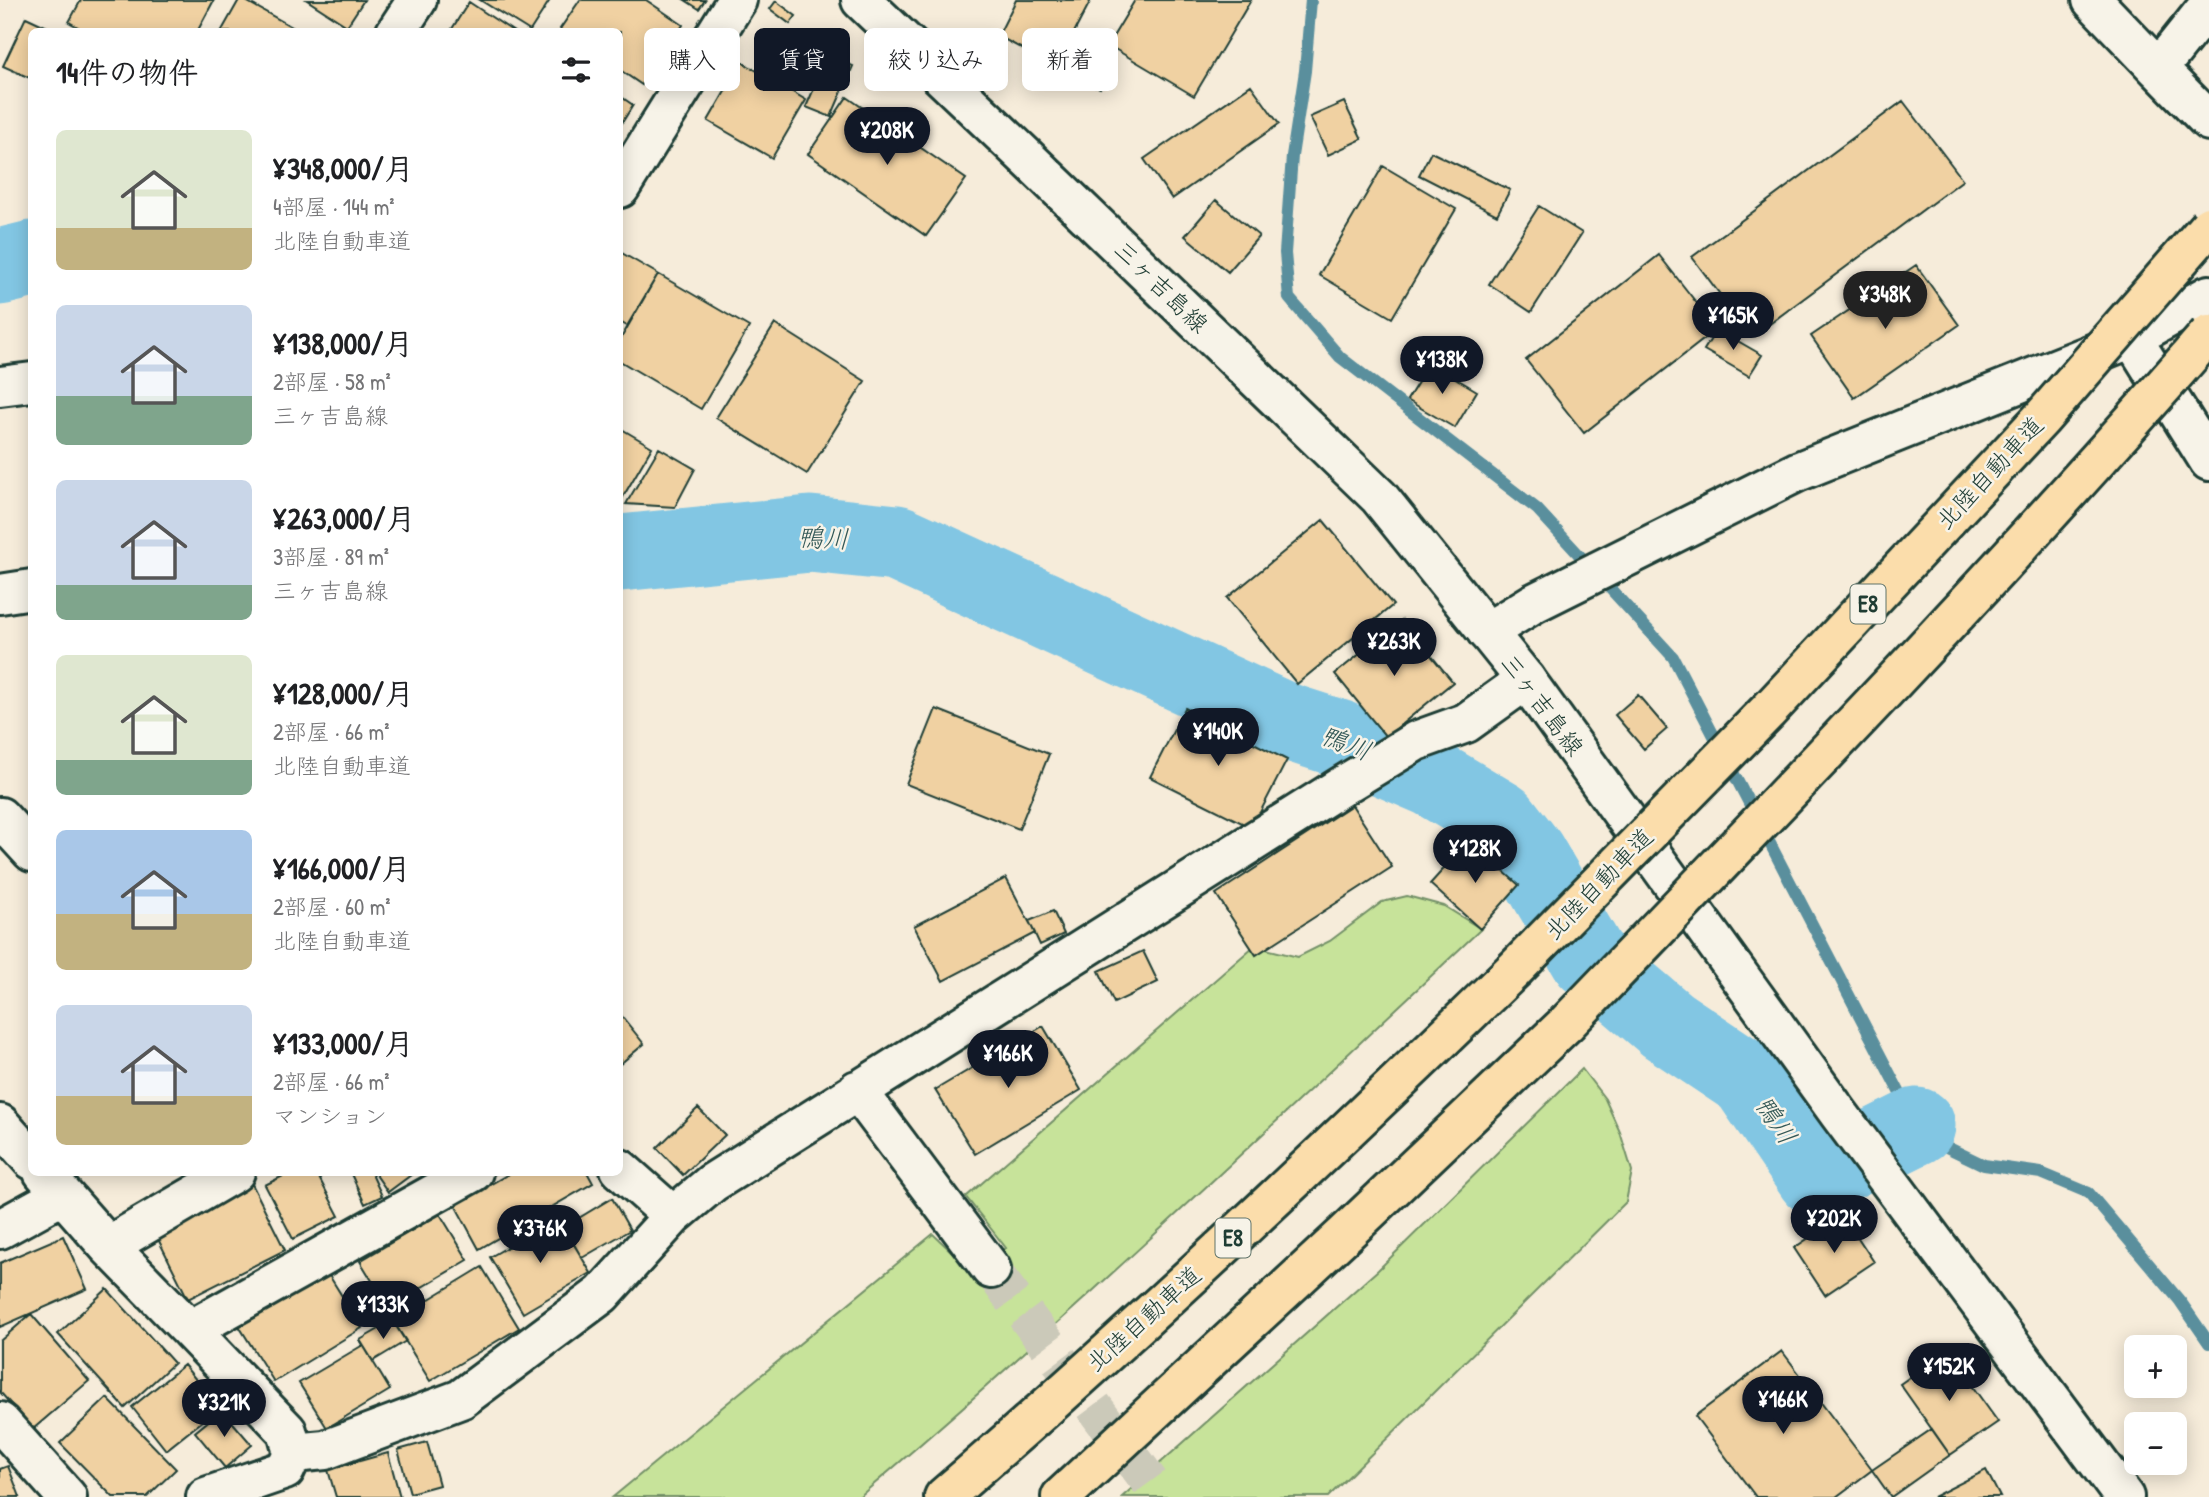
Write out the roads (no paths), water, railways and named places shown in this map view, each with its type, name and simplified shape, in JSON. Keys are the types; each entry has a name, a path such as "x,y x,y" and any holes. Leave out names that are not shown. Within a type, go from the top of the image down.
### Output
{"highway":[{"name":"北陸自動車道","path":"944,1497 1300,1176 1514,970 1768,711 2041,419 2209,226"},
{"path":"1061,1497 1567,1023 1823,758 2096,463 2209,334"}],"street":[{"path":"399,28 417,0"},
{"path":"623,183 737,0"},
{"name":"三ヶ吉島線","path":"861,0 1016,146 1378,497 1526,680 1839,1114 2124,1497"},
{"path":"2092,0 2209,121"},
{"path":"2158,69 2209,5"},
{"path":"1487,632 1534,603 1797,472 2132,338 2209,295"},
{"path":"2132,338 2209,461"},
{"path":"0,386 28,382"},
{"path":"0,594 28,590"},
{"path":"293,1452 325,1450 461,1399 602,1294 673,1216 712,1183 1416,741 1466,723 1526,680"},
{"path":"0,816 28,811"},
{"path":"0,816 28,848"},
{"path":"857,1090 991,1269"},
{"path":"0,1124 28,1156"},
{"path":"623,1172 673,1216"},
{"path":"108,1246 228,1176"},
{"path":"190,1329 466,1176"},
{"path":"0,1229 52,1184 108,1246 287,1431 293,1452 285,1470 206,1497"},
{"path":"0,1422 67,1497"}],"waterway":[{"path":"1311,0 1305,71 1292,156 1285,253 1289,298 1340,357 1537,509 1673,657 1917,1126 1930,1139 1984,1165 2041,1173 2089,1193 2180,1301 2209,1343"},
{"name":"鴨川","path":"0,267 28,260"},
{"name":"鴨川","path":"623,553 810,534 897,543 1285,721 1338,738 1433,779 1500,819 1528,855 1589,959 1667,1025 1749,1080 1815,1177 1917,1126"}],"tunnel":[{"path":"991,1269 1161,1497"}]}
